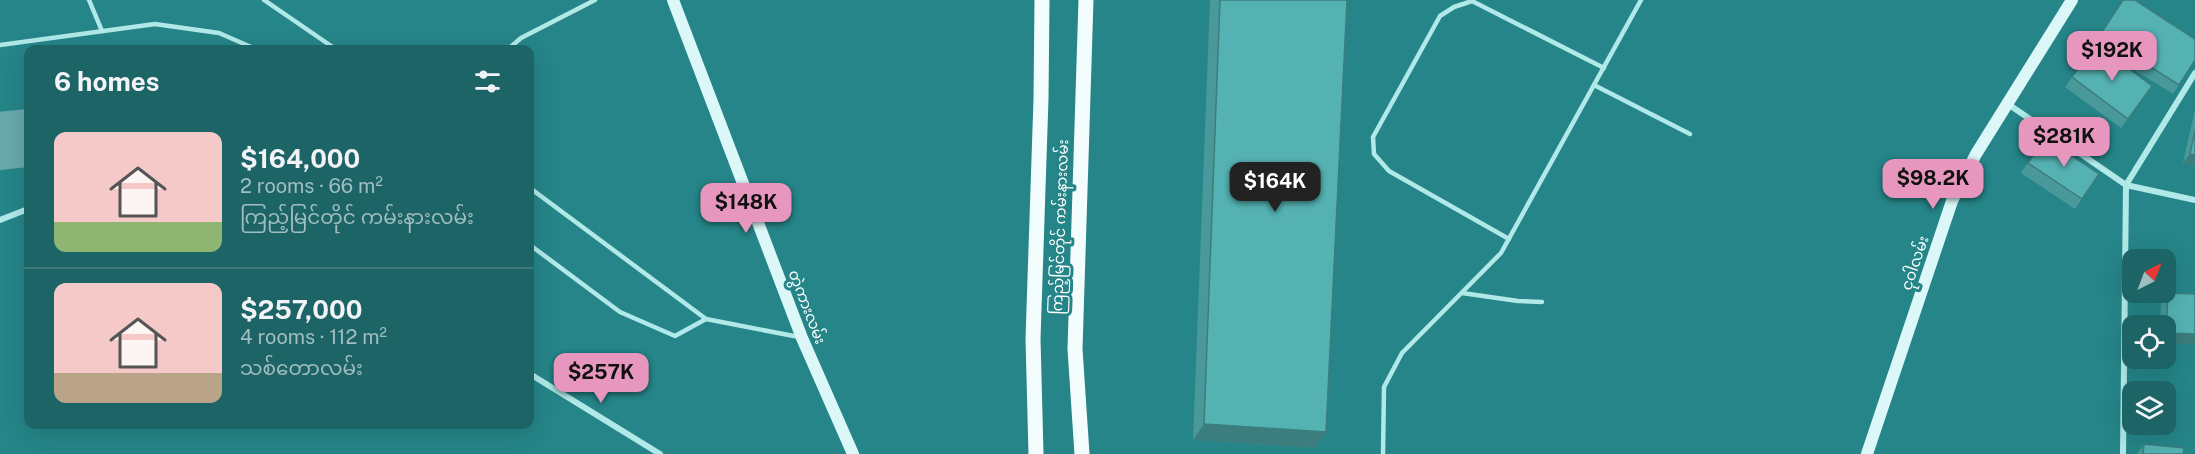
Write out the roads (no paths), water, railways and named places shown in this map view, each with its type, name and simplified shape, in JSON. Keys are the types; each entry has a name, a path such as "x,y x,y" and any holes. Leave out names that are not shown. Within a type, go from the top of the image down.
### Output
{"main road":[{"name":"ကြည့်မြင်တိုင် ကမ်းနားလမ်း","path":"1036,454 1033,339 1042,0"},
{"name":"ကြည့်မြင်တိုင် ကမ်းနားလမ်း","path":"1082,454 1075,349 1086,0"}],"street":[{"name":"တွဲကားလမ်း","path":"673,0 802,338 853,454"},
{"name":"ငုဝါလမ်း","path":"1867,454 1952,201 1976,154 2072,0"},
{"path":"2123,454 2126,185 2195,73"},
{"path":"2007,104 2126,185 2195,200"},
{"path":"0,220 24,211"},
{"path":"534,376 660,454"}],"lane":[{"path":"89,0 102,31"},
{"path":"264,0 330,45"},
{"path":"513,45 521,38 595,0"},
{"path":"1383,454 1384,387 1402,353 1501,253 1641,0"},
{"path":"1509,239 1389,171 1374,154 1373,137 1440,16 1454,7 1472,1 1604,68"},
{"path":"0,45 155,24 219,33 247,45"},
{"path":"1594,85 1690,134"},
{"path":"534,191 706,319 802,338"},
{"path":"534,247 620,312 675,336 706,319"},
{"path":"1462,293 1542,302"}],"waterway":[{"path":"0,141 24,138"}]}
